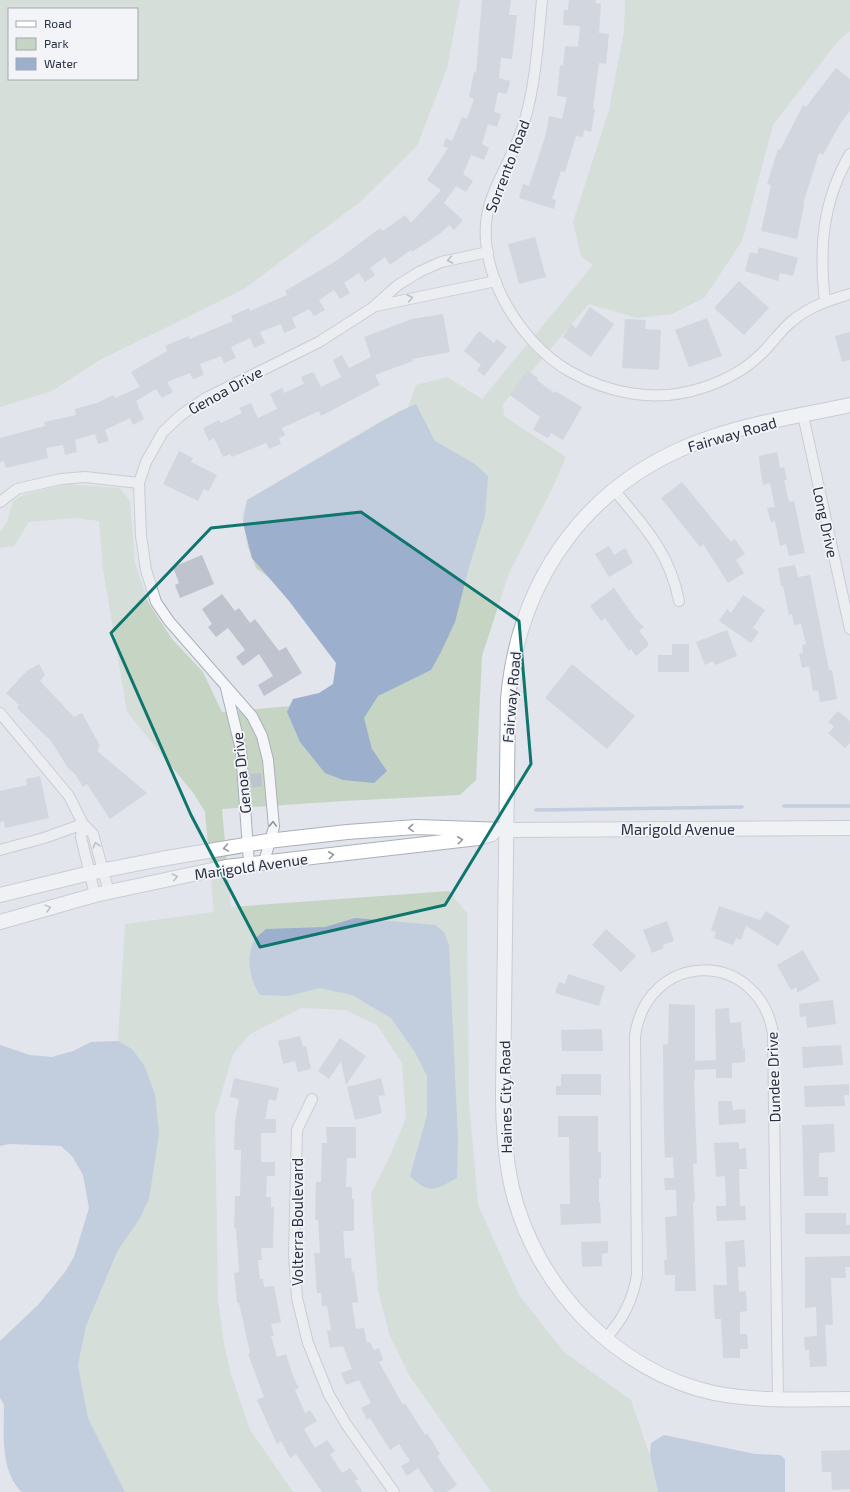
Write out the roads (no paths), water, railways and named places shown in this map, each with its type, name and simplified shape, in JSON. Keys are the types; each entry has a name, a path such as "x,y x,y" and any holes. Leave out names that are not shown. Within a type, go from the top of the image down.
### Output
{"street":[{"name":"Sorrento Road","path":"542,0 535,69 528,109 519,138 490,203 486,232 488,252 496,281 504,301 521,327 553,360 566,369 598,386 633,394 674,394 716,384 753,362 797,317 813,307 850,294"},
{"path":"825,302 822,266 823,239 833,193 850,154"},
{"name":"Genoa Drive","path":"264,862 268,841 274,827 268,760 262,736 252,716 169,621 153,595 146,570 141,536 139,483 146,462 163,432 181,415 206,398 319,342 372,308 398,285 419,272 441,262 488,252"},
{"name":"Genoa Drive","path":"372,308 397,301 496,281"},
{"name":"Fairway Road","path":"506,830 508,699 512,660 520,629 533,596 553,559 579,524 614,490 641,470 682,448 727,432 850,405"},
{"name":"Long Drive","path":"803,415 850,630"},
{"path":"0,502 17,489 61,479 85,477 139,483"},
{"path":"614,490 650,534 663,554 675,583 678,601"},
{"name":"Genoa Drive","path":"225,684 241,750 249,864"},
{"path":"0,713 69,796 83,824 93,834 97,872 102,893"},
{"path":"0,850 44,838 83,824"},
{"name":"Marigold Avenue","path":"0,895 97,872 247,844 416,827 506,830 850,828"},
{"name":"Marigold Avenue","path":"0,922 102,893 249,864 478,838 506,830"},
{"name":"Haines City Road","path":"506,830 503,1106 504,1138 509,1172 524,1224 539,1257 569,1302 605,1339 643,1364 694,1387 729,1396 778,1399 850,1398"},
{"path":"97,872 102,893"},
{"name":"Dundee Drive","path":"605,1339 624,1316 635,1289 638,1275 636,1036 639,1019 646,1003 657,989 679,975 688,971 704,970 730,975 748,986 759,998 768,1012 773,1033 778,1399"},
{"name":"Volterra Boulevard","path":"312,1099 297,1130 294,1255 297,1298 308,1343 329,1395 346,1424 394,1492"}],"water":[{"path":"416,404 435,441 475,464 488,476 485,516 469,567 455,622 431,670 378,696 364,718 372,749 387,771 374,783 343,780 325,773 300,742 287,712 293,699 319,693 333,684 336,663 289,601 252,558 243,523 247,500 400,411"},
{"path":"355,918 435,925 444,932 449,945 458,1139 457,1178 437,1188 432,1189 423,1186 410,1176 427,1115 427,1076 415,1052 391,1018 352,995 320,988 288,996 260,995 252,977 250,970 251,949 255,939 266,929 325,927"},
{"path":"118,1041 132,1049 144,1065 155,1094 159,1134 149,1199 139,1220 118,1250 86,1326 78,1365 88,1418 125,1492 22,1492 10,1474 5,1452 4,1405 0,1398 0,1341 38,1305 65,1272 74,1257 89,1208 83,1175 72,1156 61,1146 9,1144 0,1146 0,1045 30,1055 52,1057 73,1051 91,1042"},
{"path":"664,1435 755,1454 780,1455 785,1459 785,1492 658,1492 650,1456 651,1443"}],"waterway":[{"path":"784,806 850,806"},
{"path":"536,810 742,807"}]}
